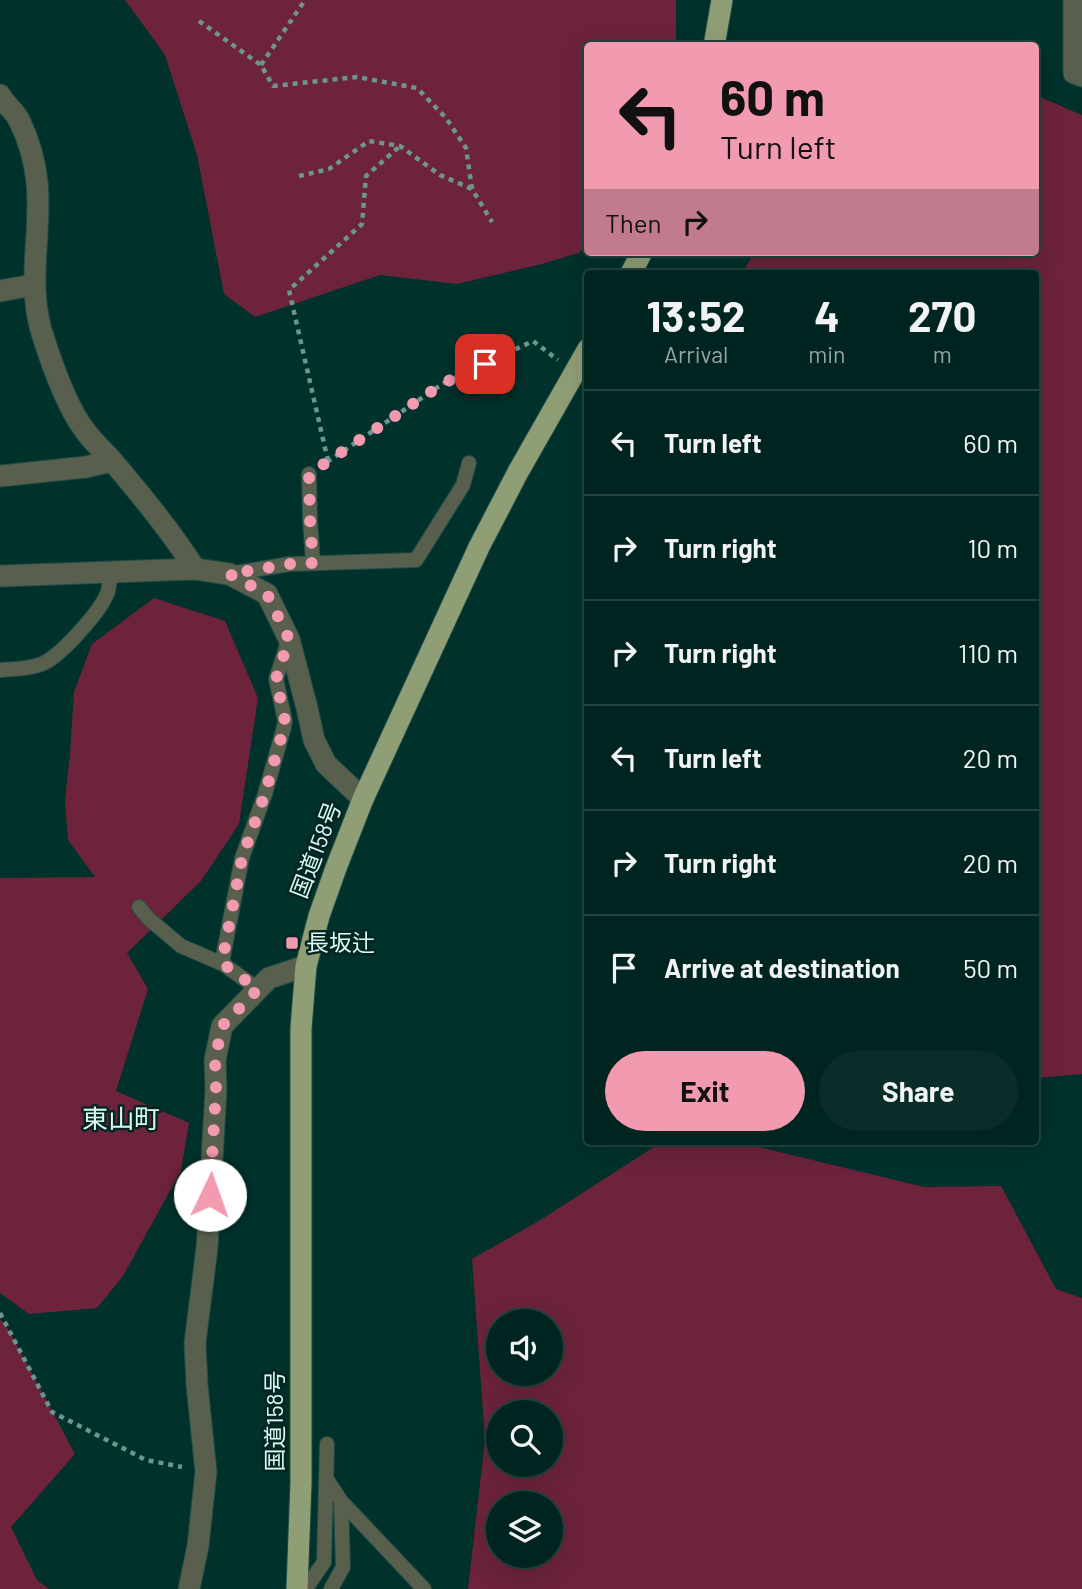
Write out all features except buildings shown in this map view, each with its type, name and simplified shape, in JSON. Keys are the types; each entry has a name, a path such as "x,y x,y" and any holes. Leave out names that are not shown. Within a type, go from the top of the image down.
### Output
{"highway":[{"path":"715,42 722,0"},
{"name":"国道158号","path":"298,1586 301,1482 301,1028 306,967 319,916 363,799 479,547 518,471 584,356"}],"street":[{"path":"1074,0 1074,72 1082,76"},
{"path":"1,100 19,118 37,179 33,285 41,328 64,392 85,431 176,539 195,569"},
{"path":"0,291 33,285"},
{"path":"0,476 86,467 112,461"},
{"path":"0,576 195,569 229,574 267,594 289,639 314,740 326,764 363,799"},
{"path":"188,1589 198,1546 206,1472 195,1343 207,1248 216,1089 215,1060 222,1026 268,978 306,967"}],"lane":[{"path":"229,574 290,564 416,560 463,485 469,464"},
{"path":"309,474 313,563"},
{"path":"0,670 47,662 90,620 108,592 110,572"},
{"path":"223,964 242,858 265,794 284,727 276,679 289,639"},
{"path":"139,906 149,919 181,946 223,964 258,989"},
{"path":"298,1586 309,1584 324,1562 327,1444"},
{"path":"326,1478 341,1501 424,1589"},
{"path":"331,1589 343,1567 341,1501"}],"path":[{"path":"261,65 305,0"},
{"path":"198,21 261,65 273,86 356,77 417,88 446,118 466,148 472,189 492,222"},
{"path":"299,176 330,170 369,141 400,146 440,175 472,189"},
{"path":"328,461 289,290 362,224 366,176 400,146"},
{"path":"309,474 444,383 533,341 575,373"},
{"path":"0,1313 52,1412 146,1460 206,1472"}],"shaded area":[{"path":"125,0 676,0 676,42 584,42 584,247 579,253 457,284 380,275 255,317 224,294 197,155 165,55"},
{"path":"1040,97 1082,115 1082,1074 1039,1078 1039,270 744,270 753,256 1039,256"},
{"path":"154,598 225,621 258,698 239,824 201,881 127,953 148,989 116,1091 189,1123 181,1171 123,1276 97,1308 29,1314 0,1293 0,878 95,877 68,840 65,801 74,692 92,644"},
{"path":"657,1145 751,1145 924,1187 1001,1186 1056,1289 1082,1298 1082,1589 468,1589 485,1440 472,1259 542,1219"},
{"path":"0,1319 9,1330 75,1454 11,1527 37,1580 49,1589 0,1589"}],"place":[{"name":"長坂辻","path":"292,943"}],"district":[{"name":"東山町","path":"121,1119"}],"route":[{"path":"210,1195 215,1060 222,1026 258,989 229,970 223,964 223,957 242,858 265,794 284,727 276,679 289,639 267,594 229,574 313,563 309,474 444,383 485,364"}]}
